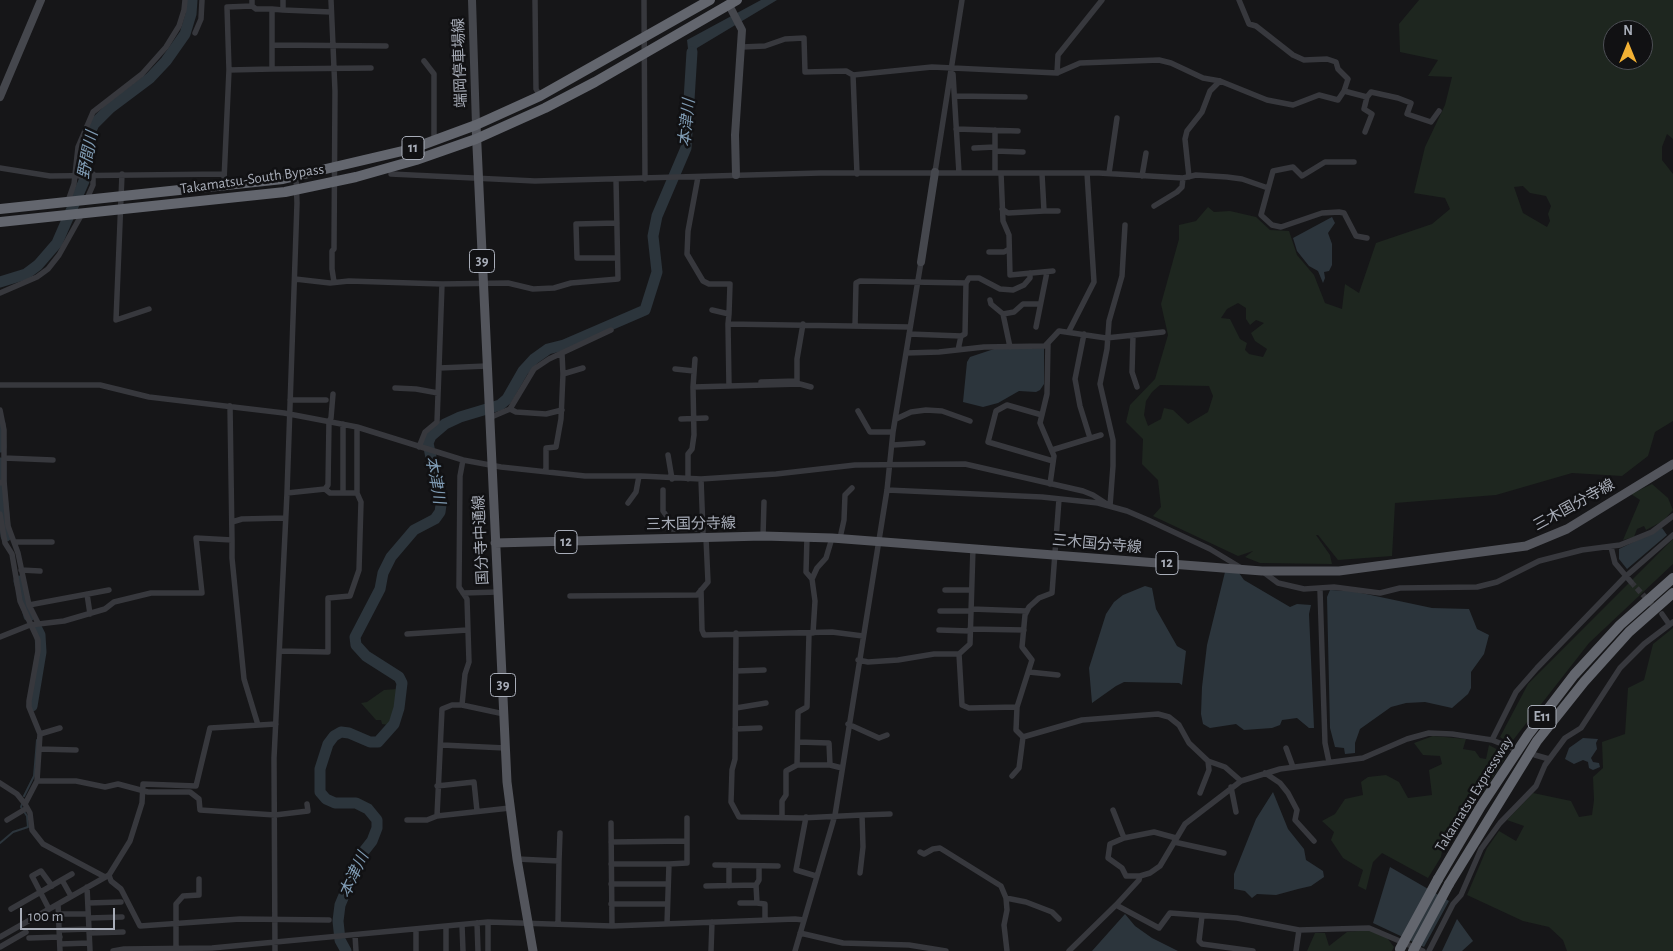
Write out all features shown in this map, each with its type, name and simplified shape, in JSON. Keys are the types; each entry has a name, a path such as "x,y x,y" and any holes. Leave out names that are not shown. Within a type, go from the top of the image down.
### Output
{"highway":[{"name":"Takamatsu-South Bypass","path":"0,209 86,202 296,177 335,169 434,140 476,125 540,96 710,0"},
{"name":"Takamatsu-South Bypass","path":"0,222 241,198 297,190 335,182 416,160 535,117 645,53 733,6"},
{"name":"Takamatsu Expressway","path":"1400,950 1438,879 1481,806 1528,735 1574,675 1620,625 1673,578"},
{"name":"Takamatsu Expressway","path":"1413,951 1449,884 1537,741 1584,682 1622,639 1673,593"}],"main road":[{"name":"国分寺中通線","path":"476,125 505,748 516,859 533,951"},
{"name":"三木国分寺線","path":"495,543 704,535 807,537 878,540 1262,571 1312,572 1372,568 1526,546 1567,529 1673,464"}],"street":[{"path":"0,97 41,0"},
{"path":"67,204 76,174 78,147 93,112 142,74 166,47 179,26 184,10 184,0"},
{"path":"195,33 200,20 202,0"},
{"path":"283,0 283,10"},
{"path":"331,0 334,69 335,182 334,249 332,260 334,282"},
{"name":"端岡停車場線","path":"472,0 476,125"},
{"path":"535,0 536,89 540,96"},
{"path":"644,0 645,179"},
{"path":"795,951 835,815 858,660 887,490 893,432 922,262 934,172 962,0"},
{"path":"1057,73 1058,55 1102,0"},
{"path":"742,47 765,46 785,39 804,38 805,72 846,71 853,75 932,67 1057,73 1080,63 1159,60 1178,66 1203,78 1220,81 1261,98 1293,105 1315,95 1338,100 1344,91 1348,79 1338,70 1334,60 1304,60 1293,55 1256,26 1249,24 1238,0"},
{"path":"0,168 50,176 122,174 224,177 229,70 227,3 252,3 256,9 331,12"},
{"path":"733,6 740,25 742,47 735,135 736,175"},
{"path":"272,10 272,69"},
{"path":"272,45 386,46"},
{"path":"424,61 434,74 434,140"},
{"path":"952,67 959,173"},
{"path":"229,70 371,68"},
{"path":"853,75 857,174"},
{"path":"1154,206 1182,187 1186,178 1185,139 1187,131 1202,112 1210,91 1220,81"},
{"path":"1344,91 1367,97"},
{"path":"1364,132 1372,114 1364,109 1367,97 1371,92 1410,103 1407,114 1431,122 1439,111"},
{"path":"955,96 1025,97"},
{"path":"1109,173 1117,118"},
{"path":"956,129 1018,131"},
{"path":"995,130 995,149 1003,221 1010,234 1010,275 1050,272 1039,304 1036,327"},
{"path":"974,148 1023,152"},
{"path":"1142,176 1146,153"},
{"path":"1354,162 1325,162 1302,176 1292,167 1272,171 1261,215 1272,225 1287,226 1322,213 1344,213 1356,236 1367,238"},
{"path":"392,174 478,180 645,179 736,175 934,172 1109,173 1186,178 1205,175 1242,179 1268,188"},
{"path":"1069,331 1094,282 1087,173"},
{"path":"86,202 93,185 92,174"},
{"path":"122,174 116,320 149,309"},
{"path":"1042,174 1044,211"},
{"path":"275,951 276,724 295,278 296,177"},
{"path":"698,177 688,230 687,254 703,281 709,284 730,284 728,324 729,386"},
{"path":"295,278 334,282 380,281 442,284 508,282 533,289 554,288 571,283 618,279 616,179"},
{"path":"1002,209 1008,213 1058,211"},
{"path":"0,293 37,277 48,269 59,255 80,214"},
{"path":"617,223 576,224 577,258 617,258"},
{"path":"1110,506 1114,466 1113,440 1100,384 1107,349 1106,338 1109,321 1121,283 1125,225"},
{"path":"989,252 1004,252 1009,249"},
{"path":"958,350 961,336 965,334 966,283 969,278 979,278 1000,289 1013,290 1024,285 1030,278 1030,273"},
{"path":"855,326 856,283 860,280 966,283"},
{"path":"421,448 425,432 437,422 442,284"},
{"path":"990,300 991,304 1003,314 1010,347"},
{"path":"1003,314 1014,312 1023,304 1039,304"},
{"path":"712,310 729,314"},
{"path":"728,324 910,327"},
{"path":"761,382 797,381 797,358 803,324"},
{"path":"489,417 510,409 534,370 611,330"},
{"path":"906,353 1045,346 1059,331 1106,338 1163,332"},
{"path":"909,334 961,336"},
{"path":"1084,334 1075,379 1080,406 1090,438"},
{"path":"1134,336 1132,372 1137,387"},
{"path":"1048,343 1047,394 1040,424 1052,450 1053,461 1050,484"},
{"path":"546,471 546,448 556,447 562,410 562,354"},
{"path":"688,479 688,454 692,448 694,435 693,387 695,359"},
{"path":"439,368 487,366"},
{"path":"563,374 583,368"},
{"path":"675,369 694,370"},
{"path":"693,387 800,384 811,387"},
{"path":"0,385 100,385 144,396 230,406 329,421 357,427 434,452 491,466 585,476 639,476 701,480 856,465 965,464 1093,495 1110,506"},
{"path":"396,388 438,393"},
{"path":"325,489 328,485 329,421 331,418 333,394"},
{"path":"290,400 326,400"},
{"path":"1042,415 1007,405 996,411 988,442 1053,461"},
{"path":"230,406 232,558 244,679 258,725"},
{"path":"510,409 516,412 546,414 562,410"},
{"path":"0,410 4,430 2,482 8,526 29,605 38,623"},
{"path":"896,420 911,412 926,410 942,411 970,420"},
{"path":"858,411 870,432 893,432"},
{"path":"681,419 706,418"},
{"path":"343,424 343,493"},
{"path":"280,651 328,652 328,598 350,596 358,570 361,502 357,493 357,427"},
{"path":"1052,450 1101,435"},
{"path":"893,445 923,443"},
{"path":"668,455 672,479"},
{"path":"4,458 53,460"},
{"path":"462,705 468,662 467,599 459,587 461,533 460,476 463,460"},
{"path":"628,503 636,492 639,476"},
{"path":"570,596 697,595 708,582 701,480"},
{"path":"797,765 798,712 807,707 811,634 815,601 812,579 817,568 826,558 844,520 845,495 852,488"},
{"path":"287,493 325,489 330,493 357,493"},
{"path":"663,490 660,503 668,529 704,535"},
{"path":"887,490 1059,498 1110,506 1127,511 1178,534 1237,564 1243,569"},
{"path":"1023,737 1016,730 1017,707 1020,703 1024,679 1029,672 1032,660 1022,647 1024,630 1027,612 1039,598 1052,593 1059,498"},
{"path":"763,536 764,502"},
{"path":"0,514 5,543 12,554 20,601 38,640 29,708 40,734 37,781 25,808 7,820"},
{"path":"1262,571 1270,579 1304,589 1320,590 1334,587 1380,593 1400,588 1478,587 1497,582 1539,561 1582,550 1611,548 1652,532 1673,516"},
{"path":"232,522 242,519 285,518"},
{"path":"1492,740 1516,692 1536,668 1626,577 1673,535"},
{"path":"807,537 806,572 812,579"},
{"path":"0,637 30,625 64,621 105,609 114,602 151,593 202,593 196,538 232,540"},
{"path":"5,543 13,540 52,542"},
{"path":"858,660 868,662 898,660 934,654 959,654 970,644 973,548"},
{"path":"1611,548 1615,563 1631,582"},
{"path":"21,570 40,571"},
{"path":"29,605 108,590"},
{"path":"701,590 702,630 704,635 731,635 736,633 811,634 832,632 863,636"},
{"path":"945,590 971,590"},
{"path":"1320,590 1325,743 1329,762"},
{"path":"463,593 498,592"},
{"path":"87,594 90,614"},
{"path":"940,610 1027,612"},
{"path":"1429,951 1454,904 1462,896 1481,849 1500,823 1536,786 1549,759 1565,738 1581,728 1620,668 1644,644 1671,623 1662,614"},
{"path":"407,634 467,630"},
{"path":"939,630 1024,630"},
{"path":"736,633 736,759 732,770 731,802 739,817 890,814"},
{"path":"959,654 962,705 969,708 1017,707"},
{"path":"736,671 764,670"},
{"path":"1029,672 1058,675"},
{"path":"736,708 766,703"},
{"path":"437,816 437,786 442,745 442,709 452,704 504,714"},
{"path":"1023,737 1082,720 1158,714 1169,717 1179,725 1189,743 1208,761 1225,767 1241,781"},
{"path":"0,937 107,876 130,841 139,817 143,784 196,786 210,728 276,724"},
{"path":"848,724 879,738 887,735"},
{"path":"40,734 60,728"},
{"path":"736,729 760,728"},
{"path":"1224,853 1175,840 1154,832 1124,838 1110,844 1108,858 1122,868 1126,876 1140,876 1156,869 1175,840 1190,818 1205,810 1231,787 1241,781 1264,773 1374,755 1407,740 1429,734 1452,734 1492,740 1512,748"},
{"path":"1012,776 1019,768 1023,737"},
{"path":"798,742 829,743 830,765"},
{"path":"442,745 505,748"},
{"path":"1286,748 1293,767"},
{"path":"39,749 76,750"},
{"path":"1535,755 1549,759"},
{"path":"1200,793 1209,770 1208,761"},
{"path":"782,817 782,801 786,796 786,771 797,765 830,765 842,768"},
{"path":"1264,773 1280,783 1288,793 1296,810 1294,820 1314,841"},
{"path":"37,781 76,781 105,788 118,784 142,790 190,792 199,799 200,810 275,815 308,812 307,804"},
{"path":"437,786 474,782 477,811"},
{"path":"0,784 17,794 25,808 32,830 43,844 107,876 121,889 140,926 184,922 220,922 240,919 329,920"},
{"path":"1231,787 1236,812"},
{"path":"407,820 427,820 437,816 510,808"},
{"path":"1113,810 1124,838"},
{"path":"860,873 863,847 862,815"},
{"path":"806,817 796,870 816,876"},
{"path":"611,864 687,863 687,818"},
{"path":"611,823 612,926"},
{"path":"558,923 560,833"},
{"path":"611,842 687,841"},
{"path":"920,852 924,854 933,849 940,848 1001,886 1006,898 1007,910 1004,925 1007,951"},
{"path":"516,859 559,861"},
{"path":"667,924 669,864"},
{"path":"715,865 778,866"},
{"path":"729,866 729,886"},
{"path":"756,903 759,866"},
{"path":"49,909 32,876 41,871 52,886"},
{"path":"11,909 72,874"},
{"path":"1069,951 1116,905 1139,880 1140,876"},
{"path":"176,950 176,904 183,896 199,895 199,879"},
{"path":"62,880 71,896"},
{"path":"611,884 667,884"},
{"path":"706,886 756,885"},
{"path":"87,887 90,951"},
{"path":"1006,898 1026,902 1052,912 1059,919"},
{"path":"88,903 122,902"},
{"path":"740,903 765,904 765,920"},
{"path":"58,904 60,951"},
{"path":"612,904 667,904"},
{"path":"1116,905 1159,928 1170,913 1237,918 1299,930 1369,928 1423,951"},
{"path":"59,914 122,917"},
{"path":"1202,916 1199,941 1202,944 1253,951"},
{"path":"113,951 124,949 176,950 488,922 612,926 804,920"},
{"path":"488,922 488,951"},
{"path":"710,951 712,922"},
{"path":"477,924 478,951"},
{"path":"462,925 463,951"},
{"path":"446,926 446,951"},
{"path":"416,929 416,951"},
{"path":"59,930 123,932"},
{"path":"1296,951 1299,930"},
{"path":"800,933 843,943 909,945 946,951"},
{"path":"0,947 28,935 90,942"},
{"path":"355,935 356,951"}],"shaded area":[{"path":"761,0 777,0 697,48 694,65 690,66 687,40"},
{"path":"1419,0 1673,0 1673,139 1667,134 1662,147 1662,160 1673,174 1673,421 1655,432 1648,456 1622,476 1572,473 1496,495 1395,503 1392,556 1338,560 1318,535 1316,535 1330,555 1332,564 1260,563 1245,557 1253,551 1238,556 1153,516 1161,507 1158,480 1142,464 1143,439 1126,422 1130,405 1155,379 1168,335 1161,304 1179,239 1179,225 1196,221 1208,207 1214,212 1230,211 1256,217 1270,230 1289,231 1297,255 1314,275 1325,303 1342,309 1345,284 1359,293 1376,243 1432,224 1450,209 1445,198 1414,193 1425,147 1445,105 1452,77 1428,76 1438,60 1400,52 1399,24","holes":["1523,186 1530,193 1546,196 1551,206 1548,214 1550,221 1547,227 1523,213 1514,187","1238,303 1246,308 1246,319 1250,325 1256,320 1264,323 1251,333 1255,341 1267,349 1263,357 1249,354 1245,350 1247,343 1240,339 1230,319 1221,318 1227,309","1160,385 1209,386 1213,396 1208,412 1188,424 1173,410 1164,408 1161,419 1148,426 1144,415 1146,401"]},
{"path":"1332,217 1335,223 1328,233 1332,244 1332,265 1329,271 1324,272 1325,278 1323,283 1318,271 1309,266 1297,251 1293,238"},
{"path":"1044,348 1044,384 1040,390 1036,392 1019,391 998,403 983,407 963,402 967,362 970,357 994,349"},
{"path":"1652,484 1668,498 1673,510 1663,521 1646,530 1644,526 1637,529 1634,537 1623,540 1640,500 1631,494"},
{"path":"1662,528 1667,535 1627,569 1619,559 1619,549"},
{"path":"1673,539 1673,564 1589,643 1510,744 1500,737 1528,684"},
{"path":"1225,572 1239,573 1244,580 1290,607 1297,604 1311,605 1309,614 1314,728 1309,728 1297,718 1282,720 1280,725 1272,728 1244,730 1236,724 1210,728 1203,724 1201,714 1202,687 1207,645"},
{"path":"1145,586 1152,588 1156,609 1177,646 1186,651 1182,685 1179,683 1124,682 1092,703 1089,668 1106,614 1114,602 1123,595"},
{"path":"1330,590 1352,591 1432,608 1469,609 1477,629 1489,635 1484,654 1471,672 1471,688 1468,694 1452,708 1425,702 1406,703 1391,707 1360,729 1355,743 1355,753 1345,754 1344,748 1335,747 1330,728 1327,597"},
{"path":"1673,628 1673,951 1567,951 1563,940 1549,927 1523,921 1467,895 1487,848 1499,831 1516,841 1524,826 1507,820 1533,793 1571,801 1579,817 1592,815 1594,800 1593,777 1603,768 1602,742 1625,734 1628,688 1644,680 1653,644"},
{"path":"397,689 394,710 388,725 382,724 381,720 376,720 361,703 367,702 384,690"},
{"path":"1433,736 1466,739 1463,749 1475,751 1480,758 1486,759 1489,745 1507,755 1485,790 1445,833 1441,857 1428,878 1382,853 1373,862 1366,890 1358,886 1363,870 1343,858 1331,840 1334,832 1322,821 1335,814 1345,799 1363,795 1361,782 1368,777 1386,775 1399,782 1408,798 1432,795 1429,770 1442,764 1440,756 1423,755 1414,743"},
{"path":"1583,738 1598,739 1596,743 1597,749 1591,758 1593,762 1599,763 1600,767 1593,770 1589,768 1588,762 1583,760 1574,764 1565,759 1569,748"},
{"path":"1273,792 1288,829 1304,849 1306,860 1323,871 1324,877 1311,886 1276,895 1257,894 1252,898 1245,891 1234,889 1234,874 1256,819"},
{"path":"1390,867 1449,901 1424,947 1373,923"},
{"path":"1125,914 1135,926 1152,938 1178,951 1092,951"},
{"path":"1457,919 1473,941 1462,951 1442,951"},
{"path":"1369,930 1385,935 1394,947 1392,951 1307,951 1315,933 1325,933 1329,946 1347,932"}],"waterway":[{"name":"野間川","path":"0,282 26,274 38,265 57,243 84,181 88,137 94,124 110,108 150,78 166,61 185,34 191,14 192,0"},
{"name":"本津川","path":"346,951 340,940 338,921 340,905 361,855 372,841 377,828 377,820 368,809 356,803 335,803 326,799 320,792 320,769 328,744 334,736 341,732 349,733 370,742 378,742 394,724 399,708 402,683 399,677 366,656 356,645 355,637 380,589 383,573 391,557 414,530 435,519 440,512 441,505 428,443 431,436 445,424 460,417 500,405 507,399 523,371 534,359 548,349 564,345 645,310 657,272 653,236 657,216 686,148 692,52"},
{"path":"0,424 1,447"},
{"path":"1,463 1,485 6,536"},
{"path":"19,581 29,616"},
{"path":"32,706 41,652 40,635 36,627"},
{"path":"24,796 34,776 37,740"},
{"path":"0,843 13,832 28,827 27,816 21,807 22,804"}],"tunnel":[{"path":"1631,582 1657,610"}]}
